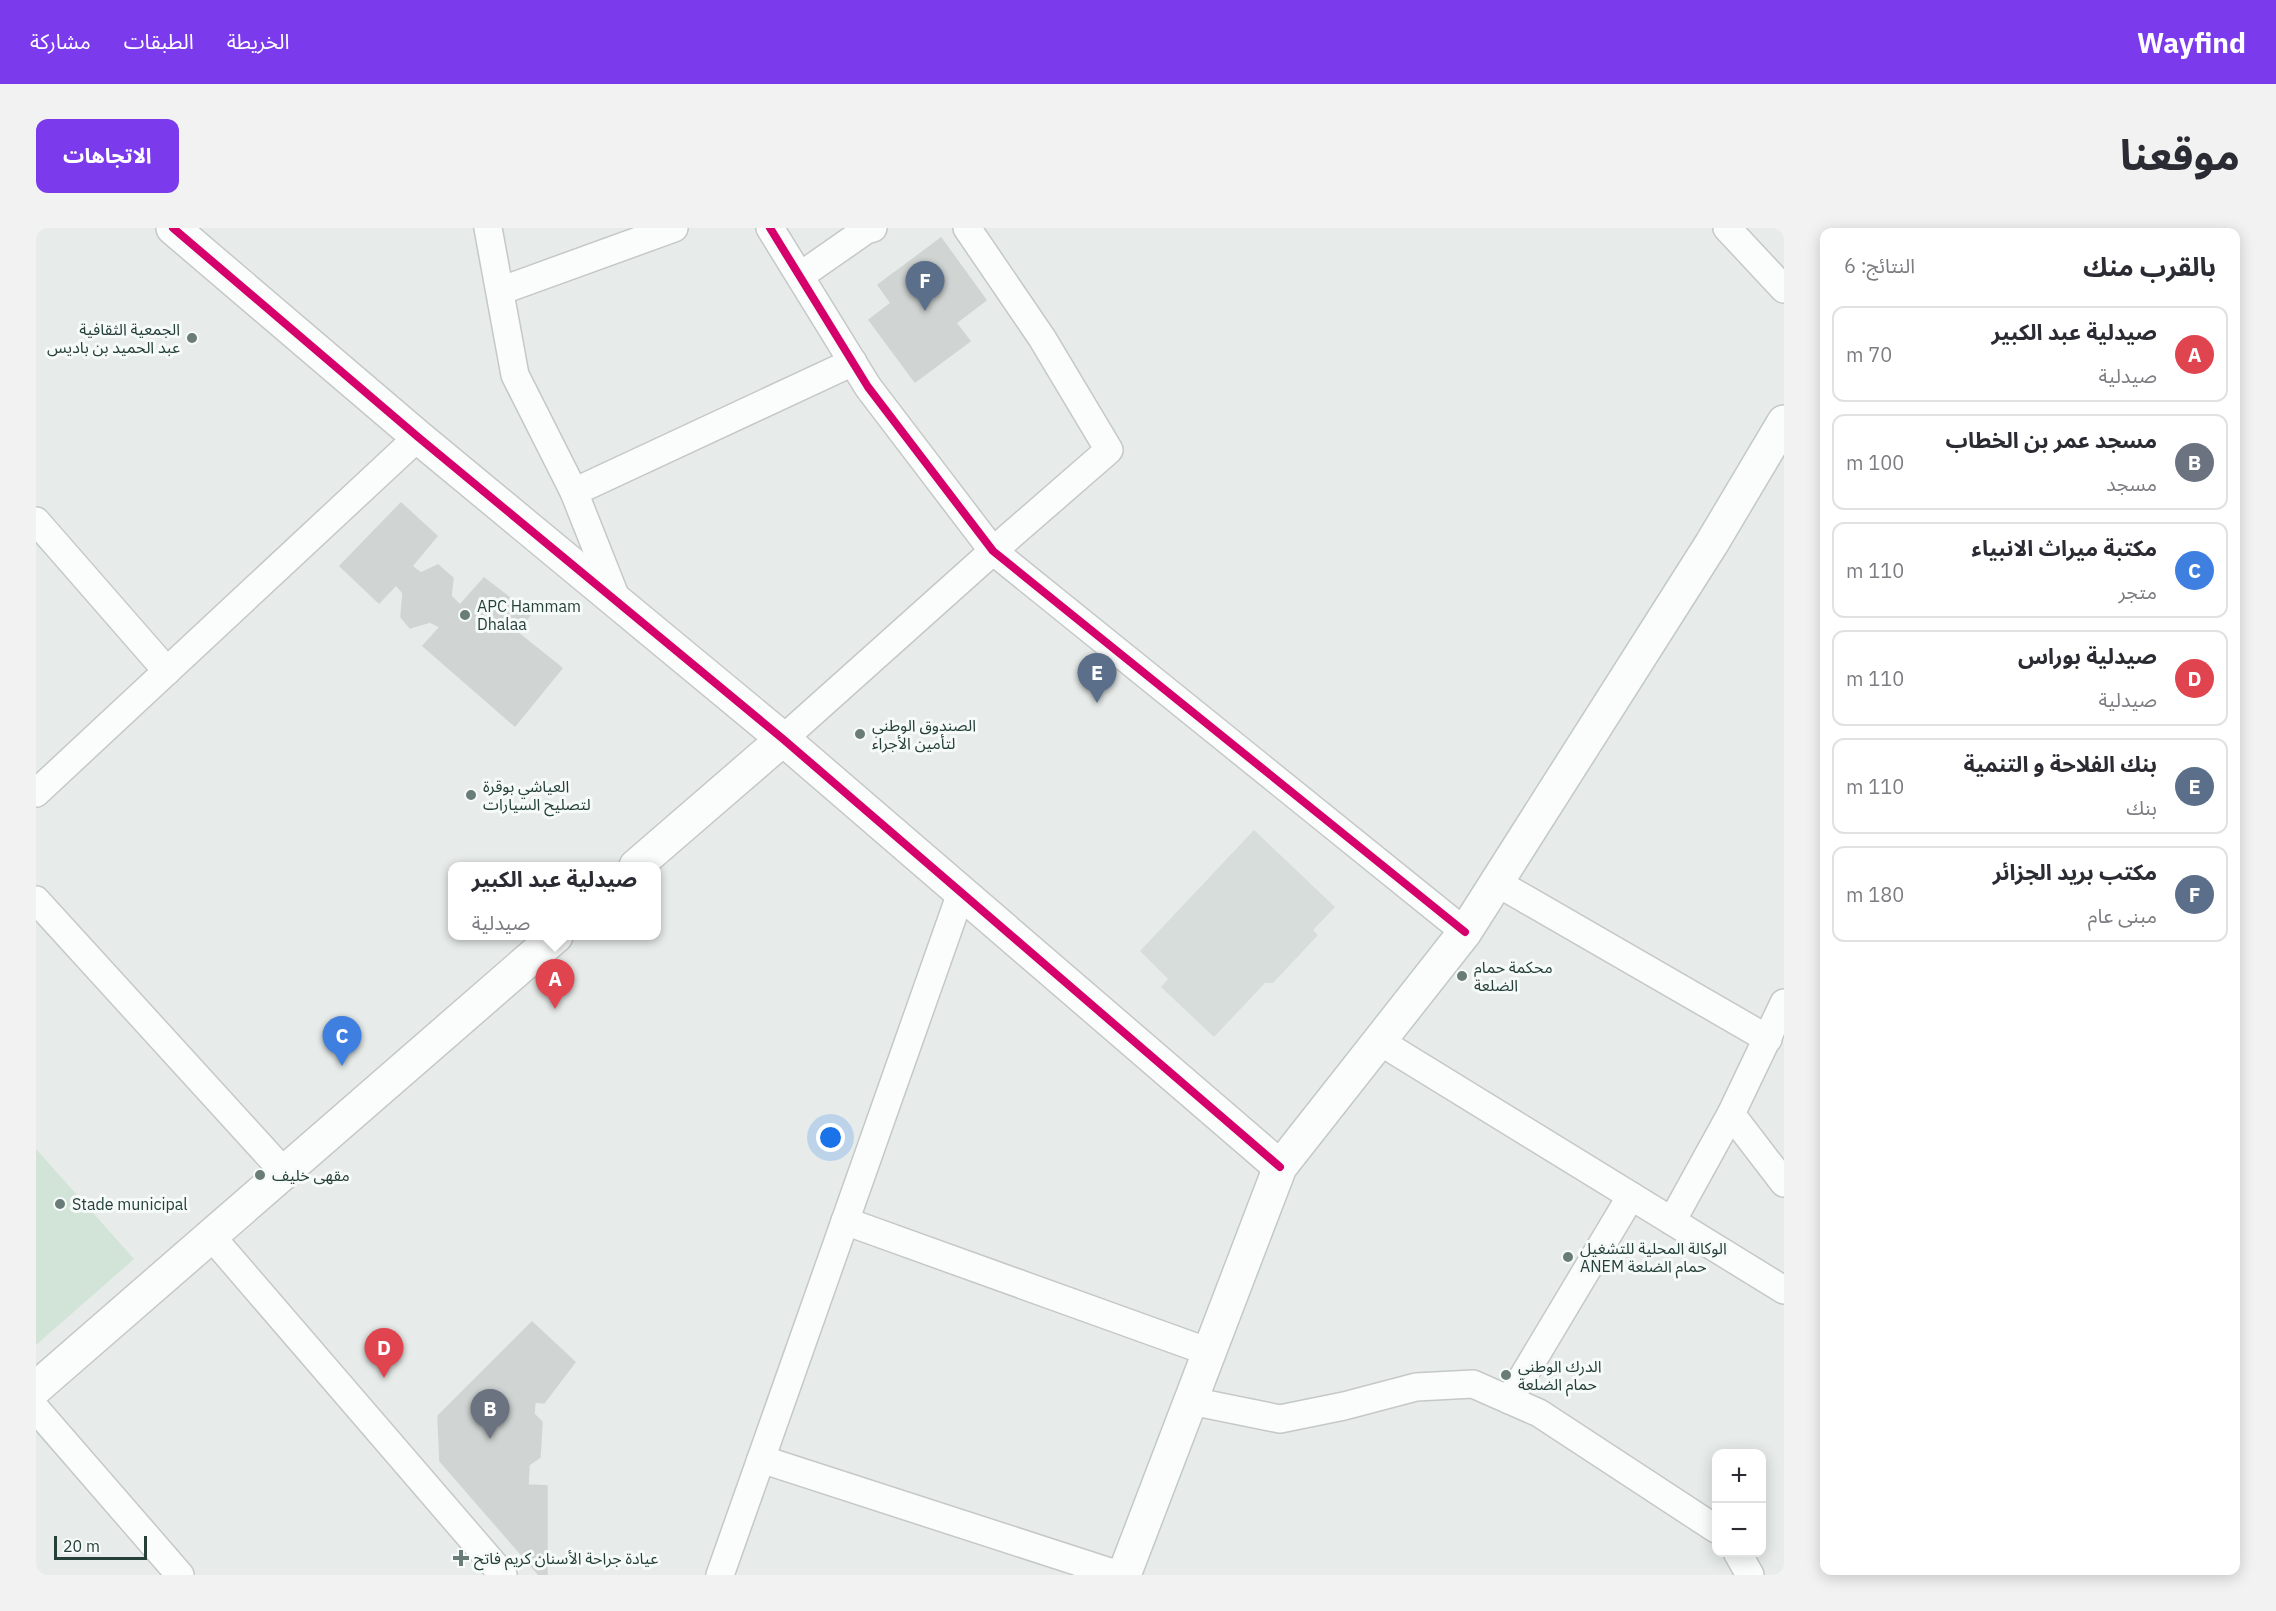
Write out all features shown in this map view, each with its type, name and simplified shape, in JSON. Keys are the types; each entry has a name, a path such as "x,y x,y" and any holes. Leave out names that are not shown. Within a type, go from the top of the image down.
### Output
{"street":[{"path":"173,228 418,437 783,739 1280,1167"},
{"path":"488,228 515,375 574,492 618,603"},
{"path":"500,291 674,228"},
{"path":"770,228 868,387 993,551 1465,932"},
{"path":"800,276 866,230 873,228"},
{"path":"642,862 1109,450 1042,338 966,228"},
{"path":"1727,228 1784,289"},
{"path":"574,492 853,362"},
{"path":"1124,1575 1280,1167 1465,932 1712,543 1784,422"},
{"path":"36,793 418,437"},
{"path":"36,521 167,671"},
{"path":"1496,882 1767,1039"},
{"path":"720,1575 961,893"},
{"path":"36,900 284,1172"},
{"path":"36,1388 551,940"},
{"path":"1672,1221 1731,1114 1784,1003"},
{"path":"1379,1041 1784,1290"},
{"path":"1731,1114 1784,1183"},
{"path":"1509,1400 1631,1196"},
{"path":"845,1221 1209,1352"},
{"path":"211,1236 503,1575"},
{"path":"1191,1401 1280,1419 1344,1406 1416,1386 1473,1384 1539,1413 1712,1526"},
{"path":"36,1409 180,1575"},
{"path":"761,1459 1119,1575"},
{"path":"1740,1557 1750,1575"}],"shaded area":[{"path":"1254,830 1335,907 1313,930 1318,935 1273,983 1265,983 1214,1037 1161,987 1168,979 1140,951"}],"green space":[{"name":"Stade municipal","path":"36,1149 134,1259 36,1345"}],"building":[{"path":"941,238 986,300 956,323 970,341 915,382 869,320 891,303 878,285"},
{"name":"APC Hammam Dhalaa","path":"401,503 437,536 412,566 421,573 438,565 453,578 451,596 460,605 484,578 531,614 517,632 562,668 515,726 423,646 440,627 430,622 410,628 401,617 403,593 396,585 379,603 340,566"},
{"path":"532,1322 575,1362 544,1403 535,1402 534,1414 542,1422 540,1457 529,1465 528,1485 547,1486 547,1575 539,1575 440,1461 438,1416"}],"cycle path":[{"path":"173,228 418,437 783,739 1280,1167"},
{"path":"770,228 868,387 993,551 1465,932"}],"place":[{"name":"مكتب بريد الجزائر","path":"925,311"},
{"name":"الجمعية الثقافية عبد الحميد بن باديس","path":"192,338"},
{"name":"APC Hammam Dhalaa","path":"465,615"},
{"name":"بنك الفلاحة و التنمية","path":"1097,703"},
{"name":"الصندوق الوطني لتأمين الأجراء","path":"860,734"},
{"name":"العياشي بوقرة لتصليح السيارات","path":"471,795"},
{"name":"محكمة حمام الضلعة","path":"1462,976"},
{"name":"صيدلية عبد الكبير","path":"555,1009"},
{"name":"مكتبة ميراث الانبياء","path":"342,1066"},
{"name":"مقهى خليف","path":"260,1175"},
{"name":"Stade municipal","path":"60,1204"},
{"name":"الوكالة المحلية للتشغيل ANEM حمام الضلعة","path":"1568,1257"},
{"name":"الدرك الوطني حمام الضلعة","path":"1506,1375"},
{"name":"صيدلية بوراس","path":"384,1378"},
{"name":"مسجد عمر بن الخطاب","path":"490,1439"},
{"name":"عيادة جراحة الأسنان كريم فاتح","path":"461,1558"}]}
